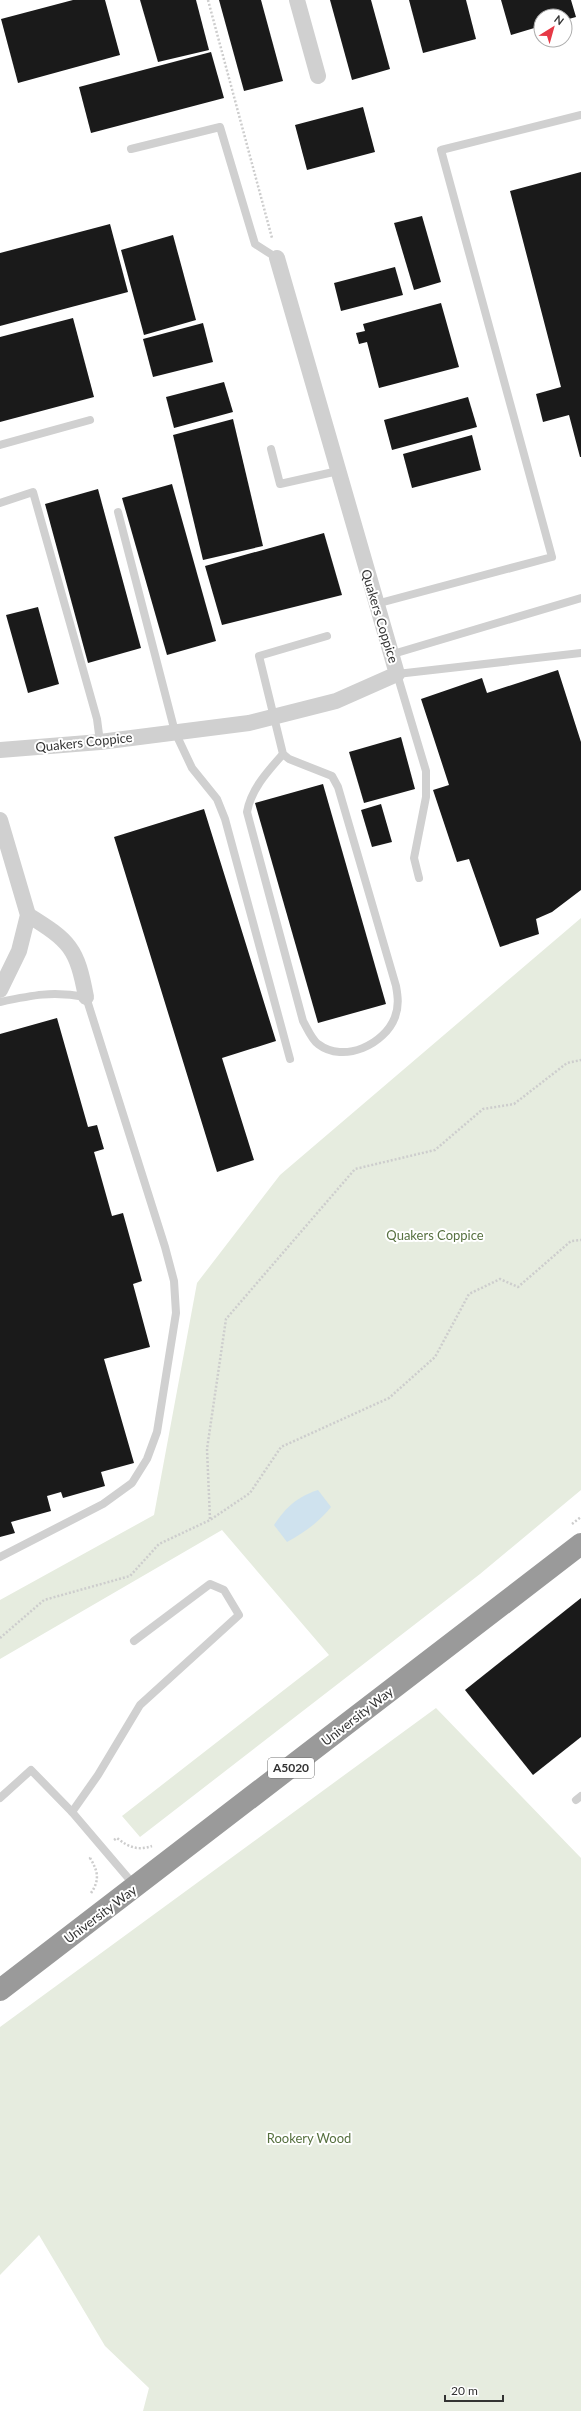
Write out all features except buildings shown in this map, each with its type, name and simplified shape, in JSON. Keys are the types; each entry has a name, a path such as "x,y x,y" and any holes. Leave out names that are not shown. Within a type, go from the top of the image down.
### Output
{"highway":[{"name":"University Way","path":"0,1990 581,1544"}],"street":[{"path":"297,0 318,76"},
{"name":"Quakers Coppice","path":"0,750 100,742 275,717 336,701 398,674 376,604 277,258"},
{"path":"0,820 28,915 19,951 0,990"},
{"path":"28,915 54,931 68,944 80,964 86,997"}],"lane":[{"path":"376,604 552,556 440,150 581,115"},
{"path":"131,149 220,127 254,244 277,258"},
{"path":"0,444 90,420"},
{"path":"271,449 280,484 338,471"},
{"path":"0,503 33,492 97,720 100,742"},
{"path":"118,512 175,732 192,768 217,799 225,819 290,1058"},
{"path":"392,654 581,598"},
{"path":"283,754 264,776 249,800 248,812 303,1021 318,1044 337,1052 355,1051 375,1041 386,1032 395,1017 398,1002 396,986 338,787 332,776 289,759 283,754 259,656 326,636"},
{"path":"419,878 414,858 426,797 426,771 398,674 581,653"},
{"path":"0,1002 34,995 60,993 86,997 165,1247 174,1281 176,1313 157,1432 147,1459 132,1483 103,1504 0,1557"},
{"path":"72,1812 98,1775 140,1705 239,1615 224,1590 210,1584 134,1641"},
{"path":"0,1798 31,1770 72,1812 135,1887"}],"path":[{"path":"208,0 277,258"},
{"path":"210,1520 207,1449 226,1319 355,1169 435,1150 483,1109 514,1104 568,1063 581,1060"},
{"path":"0,1638 44,1600 130,1576 159,1544 210,1520 250,1493 281,1447 389,1398 434,1357 469,1294 500,1279 518,1287 571,1241 581,1240"}],"green space":[{"name":"Quakers Coppice","path":"581,918 581,1490 480,1574 140,1837 122,1816 329,1655 222,1530 0,1659 0,1600 154,1515 197,1283 280,1175"},
{"name":"Rookery Wood","path":"436,1708 581,1858 581,2411 143,2411 149,2388 105,2346 39,2235 0,2275 0,2027"}],"water":[{"path":"318,1490 331,1507 311,1527 287,1542 274,1525 283,1512 298,1499"}]}
